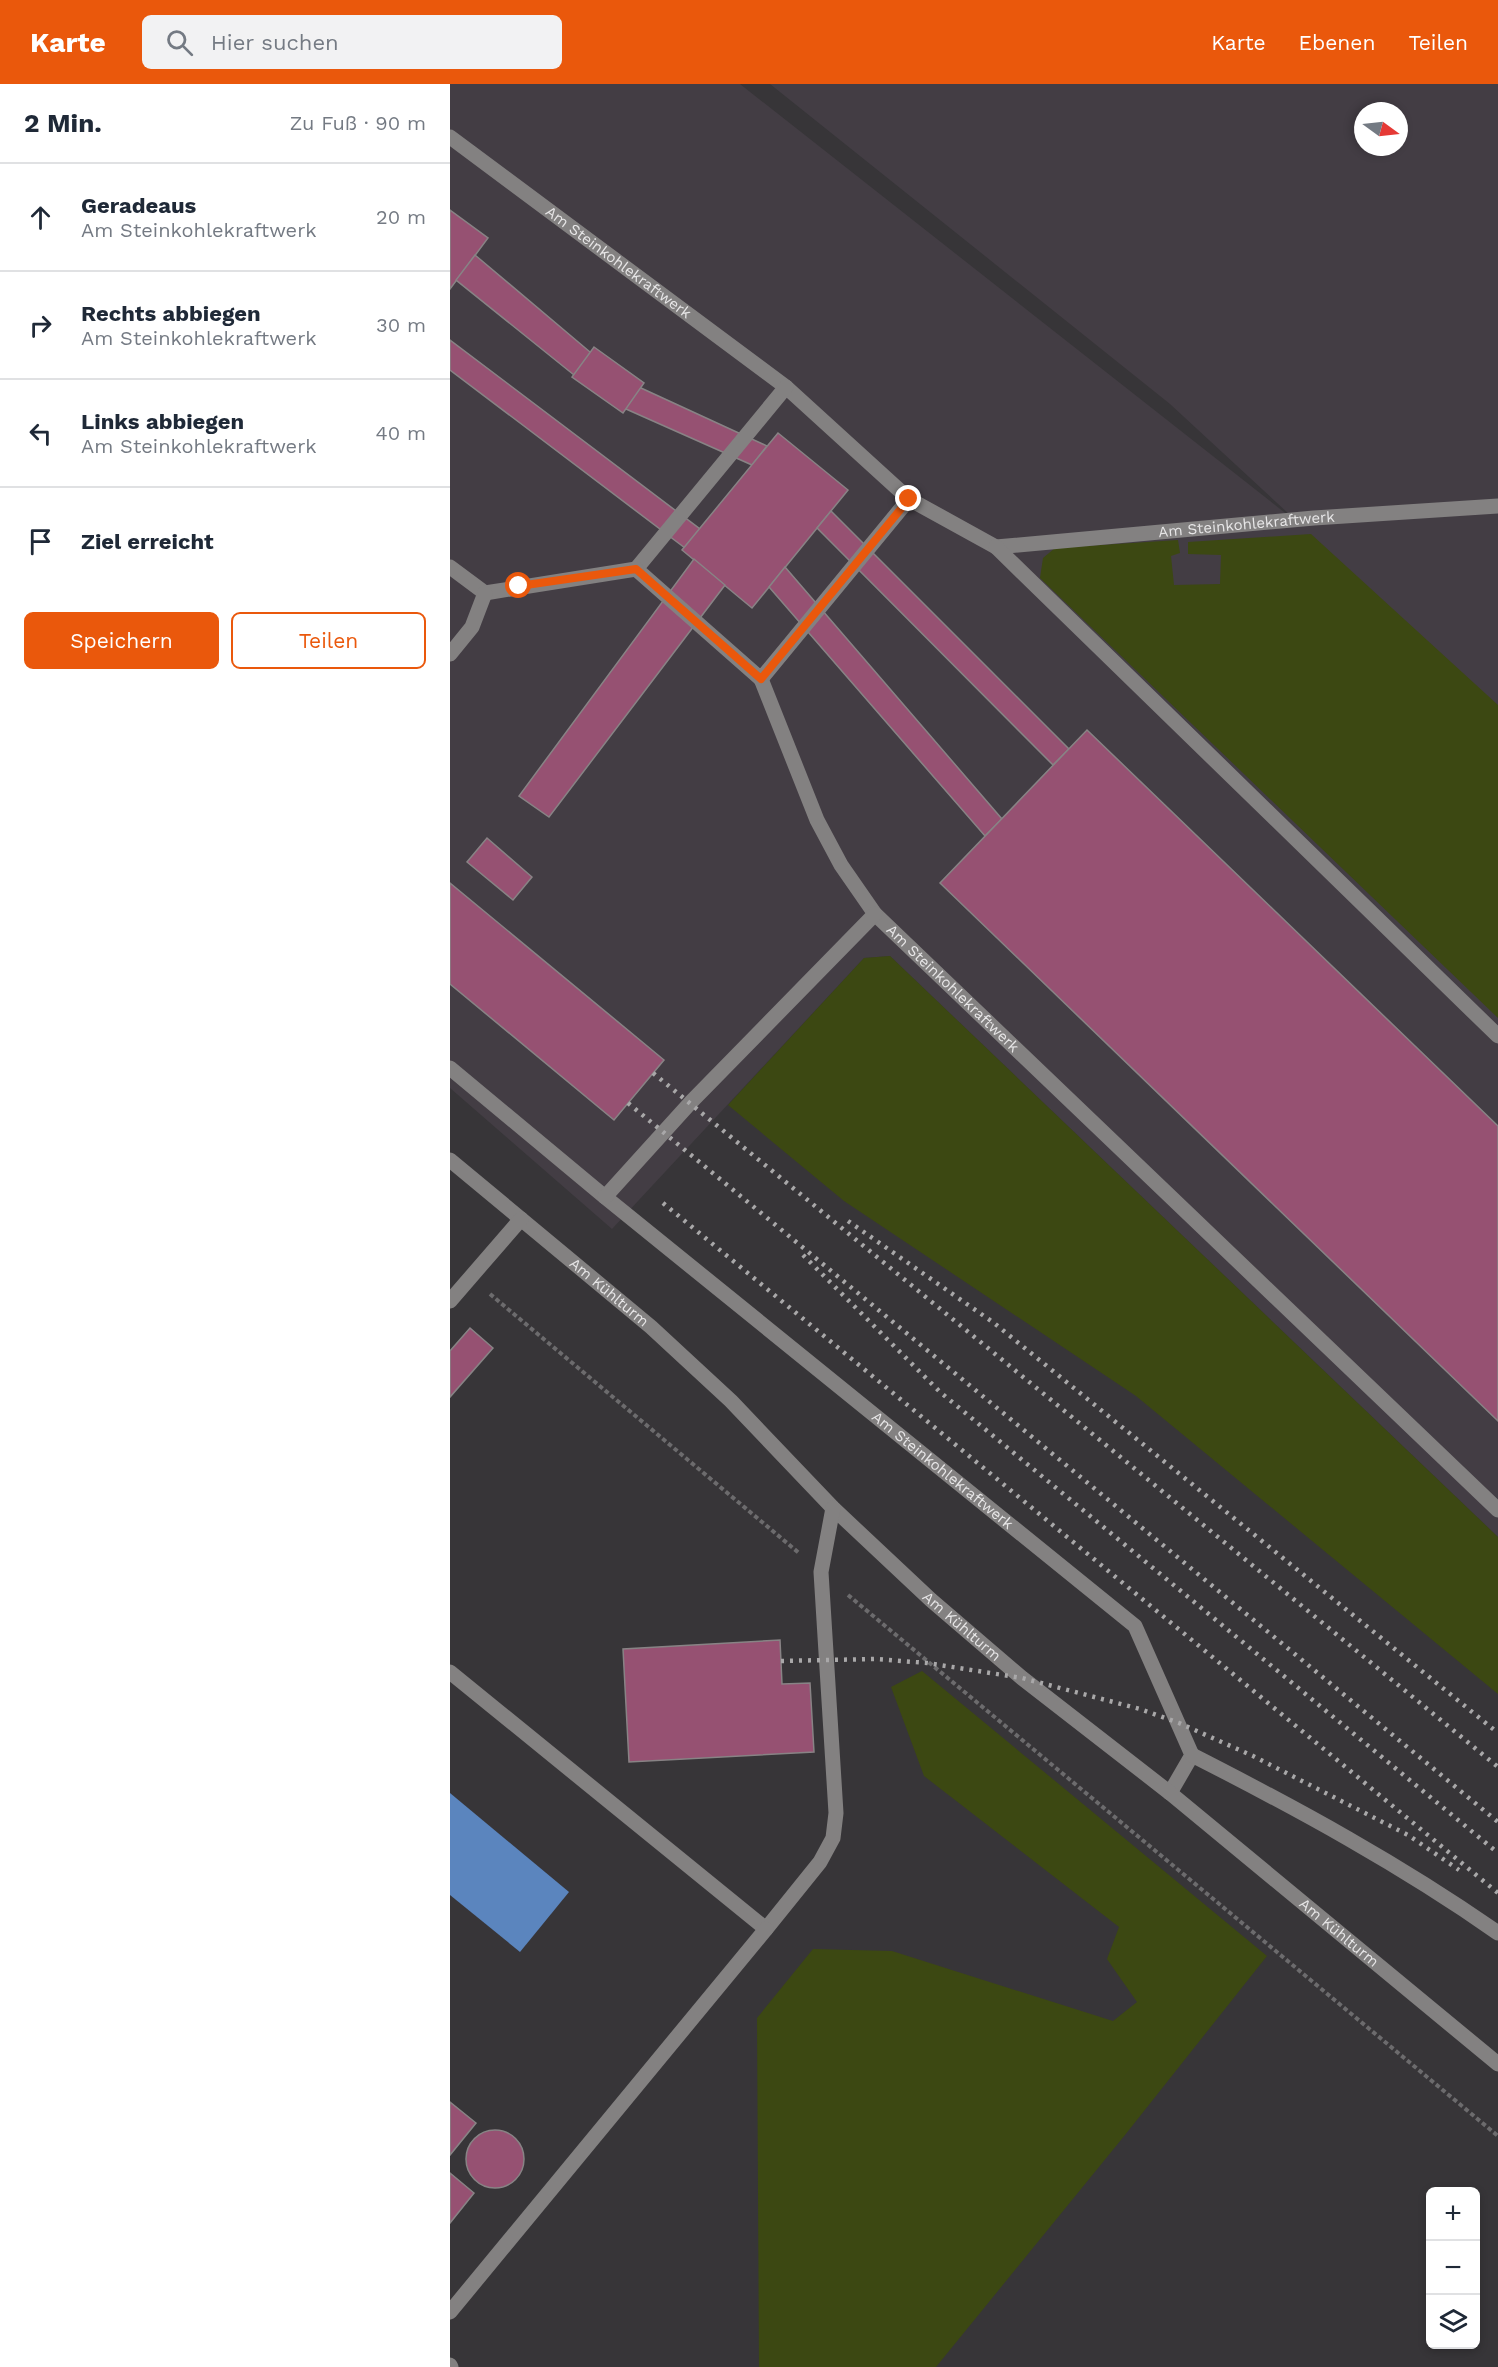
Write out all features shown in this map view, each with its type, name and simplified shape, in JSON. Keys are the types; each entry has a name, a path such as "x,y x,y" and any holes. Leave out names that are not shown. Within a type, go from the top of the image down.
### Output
{"street":[{"name":"Am Steinkohlekraftwerk","path":"450,137 786,387 909,499 996,547 1498,1036"},
{"path":"450,567 485,593 636,569 786,387"},
{"path":"761,679 909,499"},
{"name":"Am Steinkohlekraftwerk","path":"996,547 1314,518 1498,506"},
{"name":"Am Steinkohlekraftwerk","path":"636,569 761,679 817,819 841,865 875,914 1498,1510"},
{"path":"450,654 472,627 485,593"},
{"name":"Am Steinkohlekraftwerk","path":"605,1197 691,1102 875,914"},
{"name":"Am Steinkohlekraftwerk","path":"450,1068 605,1197 1136,1626 1192,1755"},
{"name":"Am Kühlturm","path":"450,1160 651,1327 731,1401 834,1508 931,1600 1170,1793 1498,2064"},
{"path":"450,1301 521,1219"},
{"path":"450,2312 766,1929 820,1862 833,1838 836,1813 821,1572 834,1508"},
{"path":"450,1672 766,1929"},
{"path":"1170,1793 1192,1755 1312,1816 1425,1882 1498,1932"}],"path":[{"path":"470,1277 936,1671 1498,2136"}],"shaded area":[{"path":"450,84 740,84 1303,527 1170,404 770,84 1498,84 1498,1537 890,956 864,958 612,1229 450,1088"}],"green space":[{"path":"1311,534 1498,705 1498,1018 1040,578 1043,558 1055,548 1178,540 1180,553 1171,556 1174,585 1220,584 1221,555 1188,554 1188,542"},
{"path":"890,956 1498,1537 1498,1694 1136,1396 844,1201 728,1105 864,958"},
{"path":"922,1671 1267,1956 936,2367 759,2367 757,2018 813,1949 892,1951 1113,2021 1137,2002 1107,1959 1119,1927 924,1776 891,1687"}],"water":[{"path":"450,1793 569,1892 520,1952 450,1895"}],"building":[{"path":"450,210 488,238 450,289"},
{"path":"475,255 590,352 641,388 767,446 752,465 626,409 574,375 456,280"},
{"path":"450,340 700,529 685,548 450,370"},
{"path":"594,347 644,383 623,413 572,377"},
{"path":"778,433 848,490 752,608 682,550"},
{"path":"831,511 1069,749 1053,765 817,528"},
{"path":"694,559 725,585 549,817 519,796"},
{"path":"785,567 1002,819 985,836 769,587"},
{"path":"1087,730 1498,1126 1498,1421 940,883"},
{"path":"487,838 532,877 513,900 467,862"},
{"path":"450,883 664,1060 614,1120 450,984"},
{"path":"470,1328 493,1348 450,1397 450,1351"},
{"path":"780,1640 782,1684 810,1683 814,1752 629,1762 623,1649"},
{"path":"450,2102 476,2123 450,2155"},
{"path":"495,2130 511,2135 519,2143 524,2159 519,2175 511,2183 495,2188 479,2183 471,2175 466,2159 471,2143 479,2135"},
{"path":"450,2173 474,2193 450,2223"}],"railway":[{"path":"653,1073 1498,1767"},
{"path":"628,1103 1498,1822"},
{"path":"663,1203 1498,1893"},
{"path":"848,1221 994,1323 1498,1733"},
{"path":"803,1255 940,1392 1498,1853"},
{"path":"781,1661 876,1659 927,1663 1022,1678 1140,1709 1179,1723 1253,1756 1408,1835 1459,1870"}],"route":[{"path":"519,586 636,569 761,679 909,499"}]}
